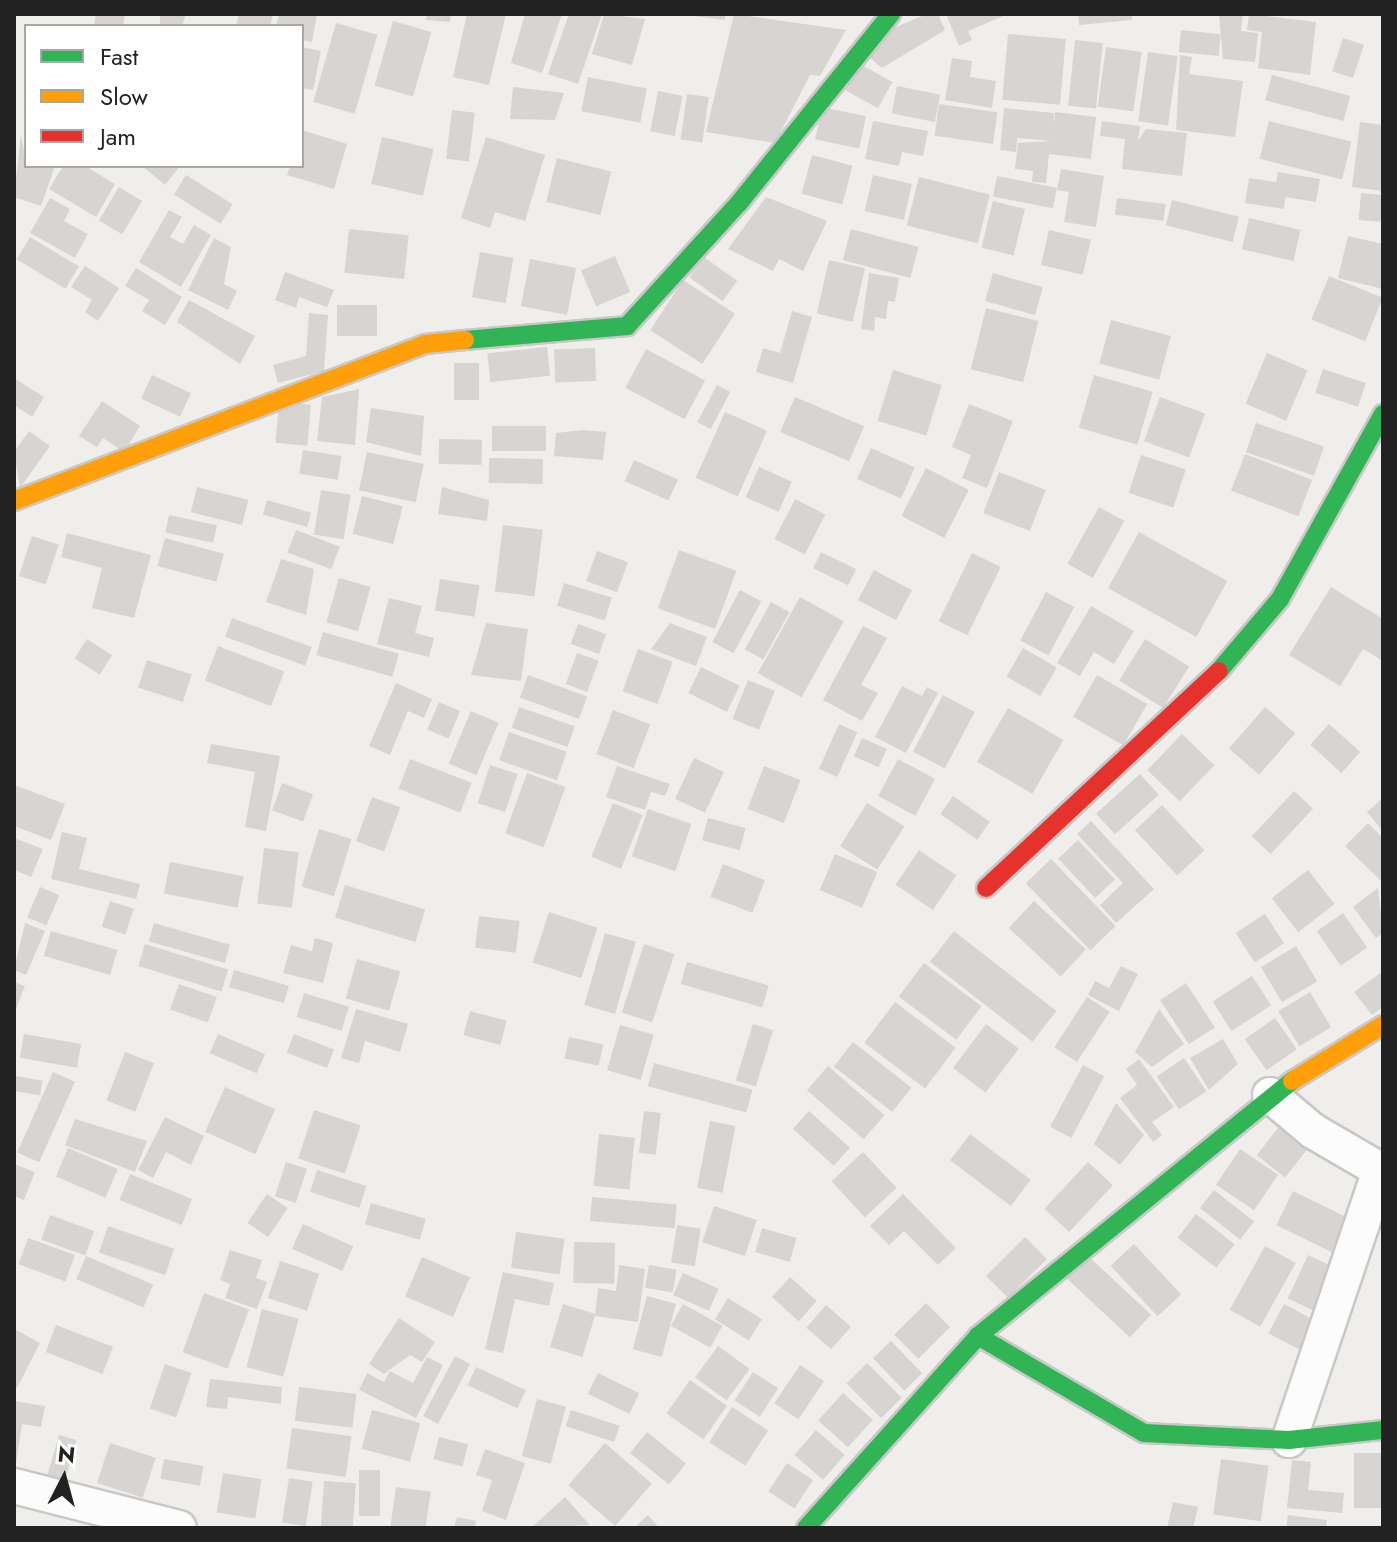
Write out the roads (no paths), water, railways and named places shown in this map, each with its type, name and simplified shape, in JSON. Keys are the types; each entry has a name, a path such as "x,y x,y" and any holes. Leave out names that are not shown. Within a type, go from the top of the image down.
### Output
{"street":[{"path":"14,501 425,344 627,326 739,203 891,14"},
{"path":"986,888 1224,667 1280,599 1383,414"},
{"path":"806,1528 978,1336 1270,1095 1383,1025"},
{"path":"1270,1095 1313,1131 1380,1170 1371,1236 1289,1440"},
{"path":"978,1336 1144,1433 1289,1440 1383,1430"},
{"path":"14,1486 179,1528"}]}
